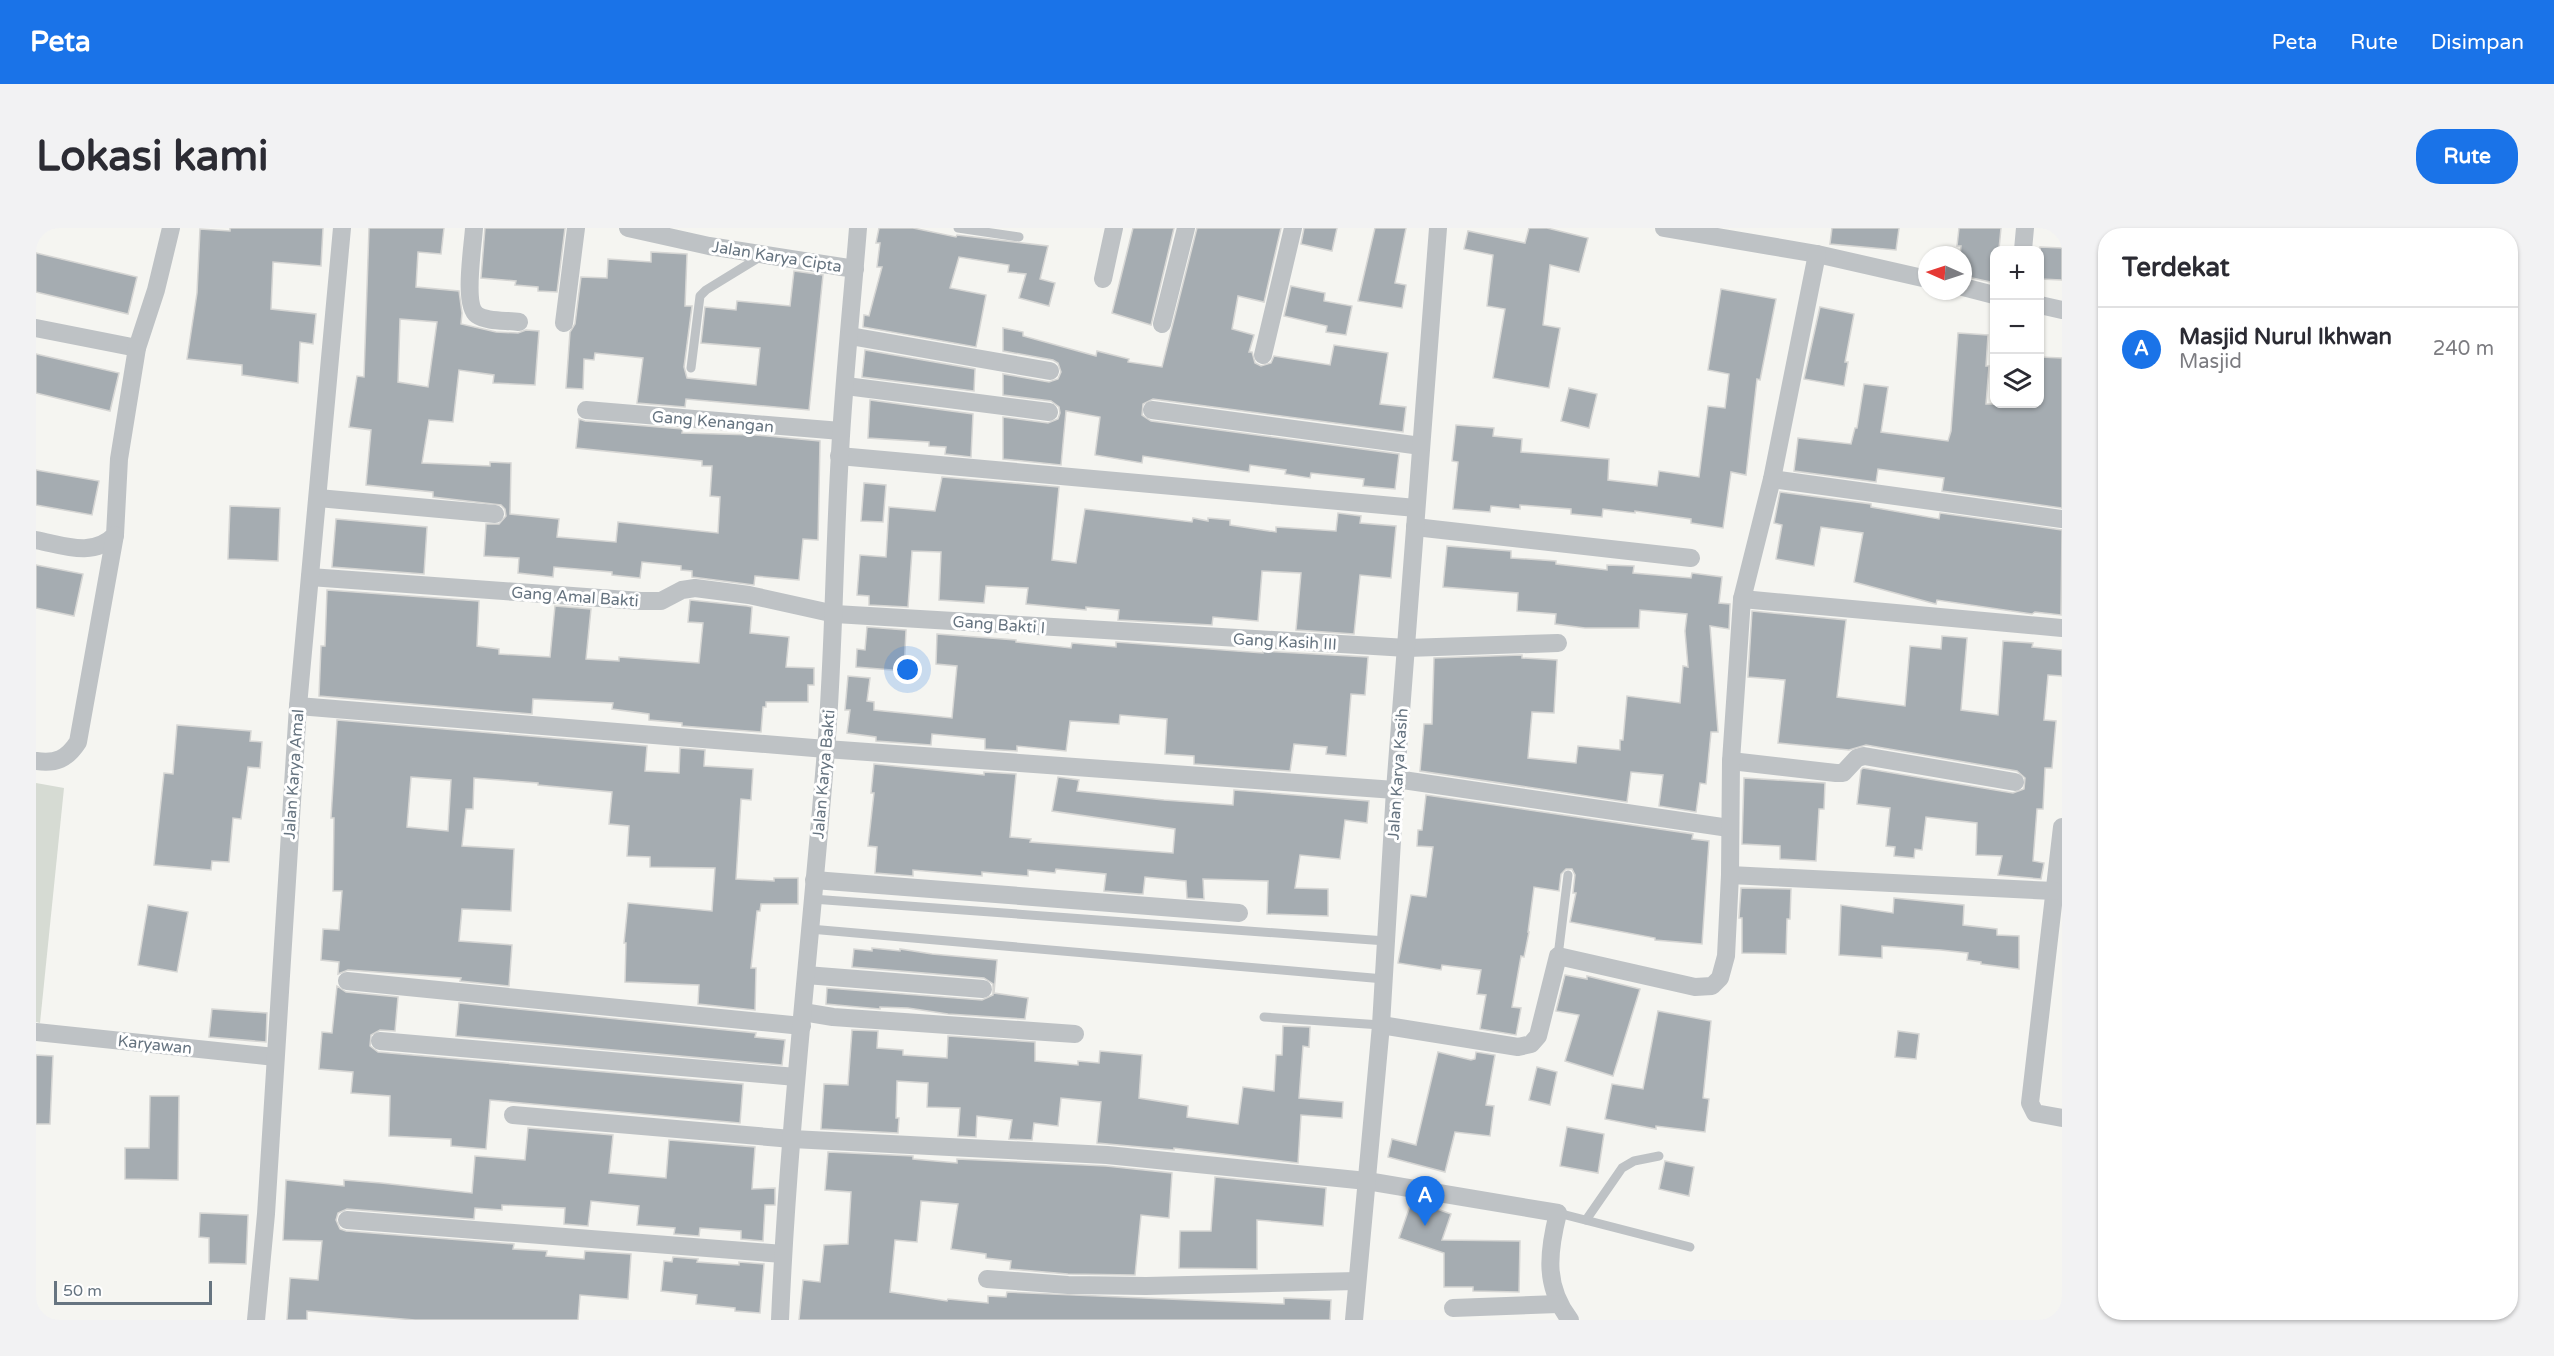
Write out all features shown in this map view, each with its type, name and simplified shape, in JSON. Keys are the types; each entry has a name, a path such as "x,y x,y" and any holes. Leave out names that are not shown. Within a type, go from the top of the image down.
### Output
{"street":[{"path":"36,761 48,763 59,761 70,754 78,742 115,535 119,459 137,348 156,290 171,228"},
{"name":"Jalan Karya Amal","path":"256,1320 266,1214 298,706 342,228"},
{"path":"474,228 469,295 471,306 477,315 486,319 519,321"},
{"path":"564,323 576,228"},
{"name":"Jalan Karya Cipta","path":"628,228 708,246 855,269"},
{"name":"Jalan Karya Bakti","path":"780,1320 796,1077 826,749 835,614 839,456 858,228"},
{"path":"1103,279 1114,228"},
{"path":"1162,324 1186,228"},
{"path":"1263,355 1293,228"},
{"name":"Jalan Karya Kasih","path":"1354,1320 1381,1025 1396,784 1438,228"},
{"path":"1664,228 1817,254 1918,277"},
{"path":"2023,246 2025,228"},
{"path":"1381,1025 1518,1047 1531,1044 1538,1036 1557,956 1695,987 1712,987 1720,978 1726,956 1730,875 1731,761 1742,599 1772,479 1817,254"},
{"path":"1972,290 1990,294"},
{"path":"2044,306 2062,310"},
{"path":"36,328 137,348"},
{"path":"850,336 1050,371"},
{"path":"846,386 1049,412"},
{"name":"Gang Kenangan","path":"586,410 841,431"},
{"path":"1152,410 1421,446"},
{"path":"839,456 1416,508"},
{"path":"1772,479 2062,519"},
{"path":"318,498 495,514"},
{"path":"1415,527 1691,558"},
{"path":"36,540 84,549 99,547 115,535"},
{"name":"Gang Amal Bakti","path":"310,577 641,601 661,601 682,590 695,588 749,595 835,614"},
{"path":"1742,599 2062,628"},
{"name":"Gang Bakti I","path":"835,614 1164,634"},
{"name":"Gang Kasih III","path":"1164,634 1407,648 1558,643"},
{"path":"298,706 826,749 1396,784 1729,828"},
{"path":"1731,761 1836,773 1843,772 1857,758 1864,756 2015,782"},
{"path":"2062,827 2030,1103 2035,1113 2062,1118"},
{"path":"1730,875 2054,891"},
{"path":"814,880 1239,913"},
{"path":"806,975 983,988"},
{"path":"347,981 802,1019 833,1017 1075,1034"},
{"name":"Karyawan","path":"36,1032 275,1057"},
{"path":"380,1041 796,1077"},
{"path":"513,1115 792,1139 1107,1155 1367,1181 1558,1213 1551,1239 1549,1270 1558,1304 1570,1320"},
{"path":"347,1220 783,1254"},
{"path":"987,1279 1068,1285 1146,1286 1357,1281"},
{"path":"1453,1308 1558,1304"}],"lane":[{"path":"958,228 1019,237"},
{"path":"691,368 700,296 765,254"},
{"path":"1557,956 1568,875"},
{"path":"812,899 1386,941"},
{"path":"810,929 1384,979"},
{"path":"1264,1017 1381,1025"},
{"path":"1586,1220 1622,1168 1634,1161 1659,1156"},
{"path":"1558,1213 1690,1248"}],"shaded area":[{"path":"36,783 64,788 40,1023 36,1022"}],"building":[{"path":"230,228 323,228 321,266 273,262 271,309 316,314 313,344 300,342 298,383 242,375 242,365 187,359 197,293 200,229 230,231"},
{"path":"369,228 444,228 441,254 418,252 416,287 459,291 461,324 496,332 539,331 535,385 493,383 494,375 459,370 453,422 429,420 422,463 490,466 490,462 511,463 510,514 559,519 557,537 616,542 618,522 718,533 720,497 710,496 712,466 702,466 702,461 576,448 579,419 683,429 682,433 756,435 820,441 818,540 803,539 799,580 755,576 754,585 692,577 692,571 681,570 681,566 642,562 640,578 612,575 612,572 554,567 553,577 518,573 519,558 484,556 486,524 499,524 506,516 505,509 501,505 433,497 433,492 366,485 371,430 349,427 357,376 364,377","holes":["400,319 437,322 428,387 398,382"]},
{"path":"485,228 565,228 557,292 538,291 538,287 515,285 516,281 481,278"},
{"path":"879,228 913,228 956,237 957,235 1048,246 1040,279 1055,283 1049,306 1019,298 1026,274 1008,272 1009,265 959,257 950,288 986,295 976,347 863,327 864,315 869,316 882,267 877,267 880,243 876,243"},
{"path":"1133,228 1174,228 1151,325 1112,313"},
{"path":"1197,228 1281,228 1264,302 1238,296 1232,329 1254,335 1249,352 1252,352 1255,363 1261,366 1271,363 1274,356 1330,365 1334,345 1388,353 1380,404 1406,407 1403,432 1153,399 1143,404 1142,415 1151,421 1399,454 1395,489 1363,486 1364,479 1311,473 1310,478 1285,474 1286,470 1250,465 1249,472 1143,456 1142,463 1095,455 1100,417 1066,411 1061,465 1003,459 1003,417 1048,423 1058,419 1060,413 1059,407 1051,401 1003,395 1003,374 1049,382 1058,379 1061,372 1058,363 1053,360 1003,351 1003,328 1023,332 1023,336 1096,356 1097,351 1129,359 1128,362 1162,367"},
{"path":"1304,228 1337,228 1332,251 1301,244"},
{"path":"1375,228 1406,228 1395,283 1406,285 1402,308 1358,301"},
{"path":"1529,228 1547,228 1588,238 1579,272 1550,265 1543,325 1560,328 1549,388 1493,378 1505,309 1487,306 1493,255 1464,249 1468,231 1525,243"},
{"path":"1832,228 1899,228 1896,250 1830,244"},
{"path":"1959,228 2001,228 1999,246 1990,246 1990,282 1972,278 1972,246 1957,246"},
{"path":"2044,247 2062,248 2062,280 2044,279"},
{"path":"651,252 687,254 685,306 692,306 684,367 687,378 756,385 760,348 701,343 705,307 736,310 737,301 790,306 794,271 823,275 809,410 686,399 685,407 637,403 643,358 595,353 594,360 584,359 583,389 566,388 570,332 575,324 581,277 607,278 608,259 651,262"},
{"path":"36,253 137,277 128,314 36,292"},
{"path":"1291,286 1325,293 1324,301 1352,306 1346,335 1326,332 1327,326 1284,316"},
{"path":"1721,289 1776,299 1760,380 1757,379 1746,475 1731,472 1723,528 1691,523 1691,519 1635,511 1635,513 1603,509 1602,517 1571,514 1571,509 1520,505 1520,509 1491,506 1490,512 1453,509 1458,462 1452,461 1456,425 1494,428 1493,436 1522,439 1521,452 1609,459 1608,480 1657,486 1659,471 1699,477 1708,406 1725,408 1729,374 1708,370"},
{"path":"1820,307 1854,314 1845,362 1848,362 1844,386 1804,379"},
{"path":"1958,333 1988,335 1986,366 1989,366 1986,404 1990,404 1990,408 2044,408 2044,357 2062,358 2062,508 1942,491 1944,478 1878,469 1876,482 1794,471 1798,438 1851,444 1855,428 1857,428 1864,384 1888,387 1881,432 1948,441 1951,431"},
{"path":"865,350 975,369 974,391 862,377"},
{"path":"36,354 119,373 110,411 36,393"},
{"path":"1569,388 1597,394 1589,428 1561,421"},
{"path":"870,400 973,414 971,457 945,454 946,447 929,446 929,442 868,438"},
{"path":"36,470 99,481 92,515 36,505"},
{"path":"942,477 1059,487 1052,560 1076,563 1085,509 1192,522 1193,518 1208,521 1208,518 1230,520 1230,525 1276,532 1276,527 1336,531 1338,513 1361,516 1360,523 1396,526 1391,578 1360,575 1354,634 1296,630 1301,573 1262,571 1258,621 1213,617 1212,625 1118,620 1119,610 1086,607 1086,610 1026,604 1028,588 986,586 984,603 939,600 941,552 912,551 908,607 869,605 869,596 857,595 860,555 886,557 889,507 935,511"},
{"path":"864,483 886,485 883,522 861,521"},
{"path":"1780,492 1871,504 1871,507 1939,519 1940,513 2062,530 2061,615 2035,612 2032,614 1937,600 1936,604 1854,582 1863,533 1821,527 1814,566 1776,559 1782,525 1774,523"},
{"path":"230,506 280,508 278,561 228,559"},
{"path":"336,519 427,527 424,574 332,567"},
{"path":"1447,546 1511,551 1511,558 1556,561 1556,564 1607,570 1607,565 1634,566 1633,573 1691,578 1692,573 1722,577 1719,603 1730,604 1729,629 1710,626 1718,732 1711,732 1706,784 1700,783 1696,812 1659,806 1663,775 1631,772 1627,802 1420,771 1424,724 1432,724 1434,658 1522,655 1522,658 1557,660 1554,713 1532,712 1528,758 1576,763 1578,746 1620,750 1627,696 1680,703 1683,666 1688,667 1685,631 1687,614 1640,610 1639,628 1585,628 1555,624 1556,614 1517,611 1518,593 1443,587"},
{"path":"36,565 83,574 74,616 36,608"},
{"path":"327,590 479,601 477,646 499,649 499,654 550,657 555,606 591,609 586,659 619,661 619,657 699,663 703,623 688,622 690,600 747,606 752,607 750,633 789,637 786,667 814,668 814,685 808,685 808,702 766,702 766,707 763,707 761,732 682,726 682,723 649,720 649,714 612,709 613,703 533,699 532,714 319,696 321,646 325,646"},
{"path":"1752,611 1846,620 1837,697 1905,706 1910,646 1941,649 1942,636 1967,638 1961,710 1998,715 2003,641 2033,643 2032,647 2062,650 2062,676 2048,675 2044,720 2056,721 2052,768 2045,768 2043,809 2037,809 2033,861 2044,863 2041,879 1998,875 2002,856 1976,855 1977,823 1926,817 1922,850 1915,849 1914,858 1894,856 1895,847 1886,846 1890,808 1857,804 1863,768 2013,793 2024,789 2025,778 2017,771 1866,745 1849,750 1778,743 1785,680 1748,677"},
{"path":"867,627 906,630 904,671 856,667 857,649 865,650"},
{"path":"937,634 1016,640 1016,642 1071,648 1072,643 1116,647 1116,642 1263,653 1263,651 1368,657 1365,695 1351,694 1346,756 1326,754 1327,747 1294,744 1290,771 1194,764 1194,756 1165,754 1167,719 1120,715 1119,724 1070,721 1066,751 1017,746 1017,751 985,749 985,739 932,734 931,745 876,741 876,737 847,733 850,710 845,710 848,676 870,678 867,701 874,702 874,710 952,718 957,666 936,664"},
{"path":"337,720 647,746 645,771 679,773 680,748 705,750 704,766 753,769 751,800 741,799 736,879 774,881 774,878 798,878 798,904 761,904 760,911 757,911 751,968 756,968 755,1010 698,1004 699,985 625,982 626,943 624,943 628,903 712,911 715,868 650,867 650,857 627,856 629,826 609,824 612,792 474,778 473,809 466,809 462,846 514,849 511,911 462,909 459,941 512,945 509,986 460,981 461,978 348,970 338,974 339,962 321,960 323,929 339,930 342,891 333,891 334,818 331,818","holes":["411,777 451,780 448,831 407,827"]},
{"path":"177,725 251,731 250,741 262,742 260,768 248,767 241,819 233,818 229,862 212,861 211,870 154,865 164,773 173,774"},
{"path":"874,764 984,775 984,772 1016,774 1010,837 1031,839 1030,842 1173,853 1175,829 1052,811 1058,777 1079,780 1077,791 1164,800 1233,805 1234,790 1369,801 1367,823 1345,820 1340,859 1300,855 1295,888 1328,889 1328,916 1267,914 1268,881 1203,879 1204,899 1187,898 1186,881 1145,877 1143,894 1104,891 1106,874 1056,869 1055,873 1028,870 1028,876 982,872 982,876 913,870 913,876 875,873 877,847 868,846 874,793 871,793"},
{"path":"1744,778 1825,783 1824,809 1819,809 1816,861 1780,859 1780,846 1742,844"},
{"path":"1426,795 1693,834 1692,839 1709,841 1702,944 1655,940 1655,938 1570,922 1576,893 1573,893 1575,875 1572,869 1566,869 1561,874 1559,891 1534,887 1529,932 1524,957 1521,956 1512,1007 1521,1008 1516,1035 1480,1029 1486,995 1477,994 1481,970 1442,965 1441,970 1398,963 1411,895 1426,897 1427,892 1433,847 1417,846 1418,830 1422,830"},
{"path":"1741,888 1791,889 1786,954 1742,953 1742,918 1739,918"},
{"path":"1894,898 1964,905 1963,925 1997,929 1997,935 2019,936 2019,969 1981,964 1981,962 1967,960 1968,953 1941,950 1882,946 1882,958 1839,955 1841,905 1893,913"},
{"path":"148,905 188,912 177,972 138,965"},
{"path":"872,948 997,960 994,993 1028,998 1025,1019 948,1014 908,1008 880,1007 880,1009 826,1004 827,988 982,1000 993,995 993,984 984,978 852,967 854,949 872,951"},
{"path":"1565,975 1587,979 1587,976 1640,989 1613,1076 1565,1061 1579,1015 1556,1011"},
{"path":"337,986 346,992 398,997 395,1031 380,1030 371,1035 370,1046 378,1052 743,1084 740,1123 490,1100 486,1149 451,1146 451,1139 389,1136 390,1096 351,1093 353,1072 319,1069 322,1032 332,1033"},
{"path":"459,1003 756,1033 755,1037 785,1040 782,1065 456,1036"},
{"path":"212,1009 267,1013 266,1042 209,1037"},
{"path":"1658,1011 1711,1021 1703,1098 1709,1099 1705,1132 1656,1126 1656,1129 1605,1119 1612,1084 1643,1089"},
{"path":"1283,1026 1310,1027 1309,1047 1303,1046 1299,1098 1343,1102 1342,1118 1301,1115 1298,1163 1174,1148 1174,1150 1097,1143 1101,1102 1061,1098 1058,1126 1034,1123 1032,1140 1009,1139 1012,1120 977,1116 976,1137 958,1136 960,1108 927,1107 928,1083 897,1081 898,1133 821,1129 824,1084 848,1085 852,1030 878,1031 877,1048 903,1050 903,1055 947,1058 948,1036 1035,1042 1035,1061 1078,1065 1078,1061 1099,1063 1100,1051 1142,1055 1139,1098 1188,1106 1187,1117 1238,1124 1243,1087 1274,1091 1276,1055 1282,1055"},
{"path":"1898,1031 1919,1034 1916,1059 1895,1057"},
{"path":"1438,1052 1471,1060 1475,1059 1476,1052 1495,1055 1486,1105 1494,1106 1490,1136 1455,1132 1445,1172 1388,1157 1392,1139 1416,1145"},
{"path":"36,1055 53,1056 50,1124 36,1124"},
{"path":"1537,1067 1557,1072 1550,1105 1529,1100"},
{"path":"150,1096 179,1096 178,1180 125,1179 125,1148 149,1148"},
{"path":"1567,1127 1604,1134 1598,1173 1560,1166"},
{"path":"528,1128 613,1135 609,1173 666,1178 669,1140 755,1147 752,1189 775,1188 775,1205 765,1205 763,1241 741,1239 741,1231 700,1228 699,1236 674,1234 675,1228 637,1225 639,1206 591,1201 588,1226 564,1224 565,1208 502,1205 502,1210 475,1208 474,1219 347,1209 338,1213 336,1220 340,1229 346,1231 514,1244 513,1249 547,1251 546,1256 584,1259 585,1251 631,1254 628,1299 580,1295 578,1320 415,1320 307,1311 307,1320 287,1320 290,1278 318,1280 322,1241 283,1240 286,1180 344,1186 344,1180 472,1193 475,1156 525,1160"},
{"path":"828,1152 913,1156 913,1159 957,1163 957,1159 1106,1166 1172,1173 1169,1218 1141,1215 1135,1275 1068,1274 1010,1269 1011,1261 986,1258 986,1254 951,1249 958,1204 921,1201 917,1242 895,1240 890,1292 947,1301 948,1299 988,1303 988,1296 1006,1297 1007,1292 1284,1304 1284,1298 1331,1300 1330,1320 799,1320 803,1280 820,1282 824,1245 848,1244 851,1192 825,1190"},
{"path":"1665,1161 1694,1167 1689,1196 1659,1189"},
{"path":"1215,1177 1326,1188 1323,1226 1257,1220 1257,1269 1179,1268 1180,1231 1211,1231"},
{"path":"1412,1200 1451,1214 1442,1240 1520,1241 1519,1292 1473,1291 1473,1287 1444,1287 1444,1253 1399,1238"},
{"path":"200,1213 248,1215 246,1264 209,1263 209,1238 199,1237"},
{"path":"673,1257 698,1259 697,1262 764,1264 760,1313 696,1304 697,1295 661,1291 664,1261 672,1262"}],"place":[{"name":"Masjid Nurul Ikhwan","path":"1425,1226"}]}
